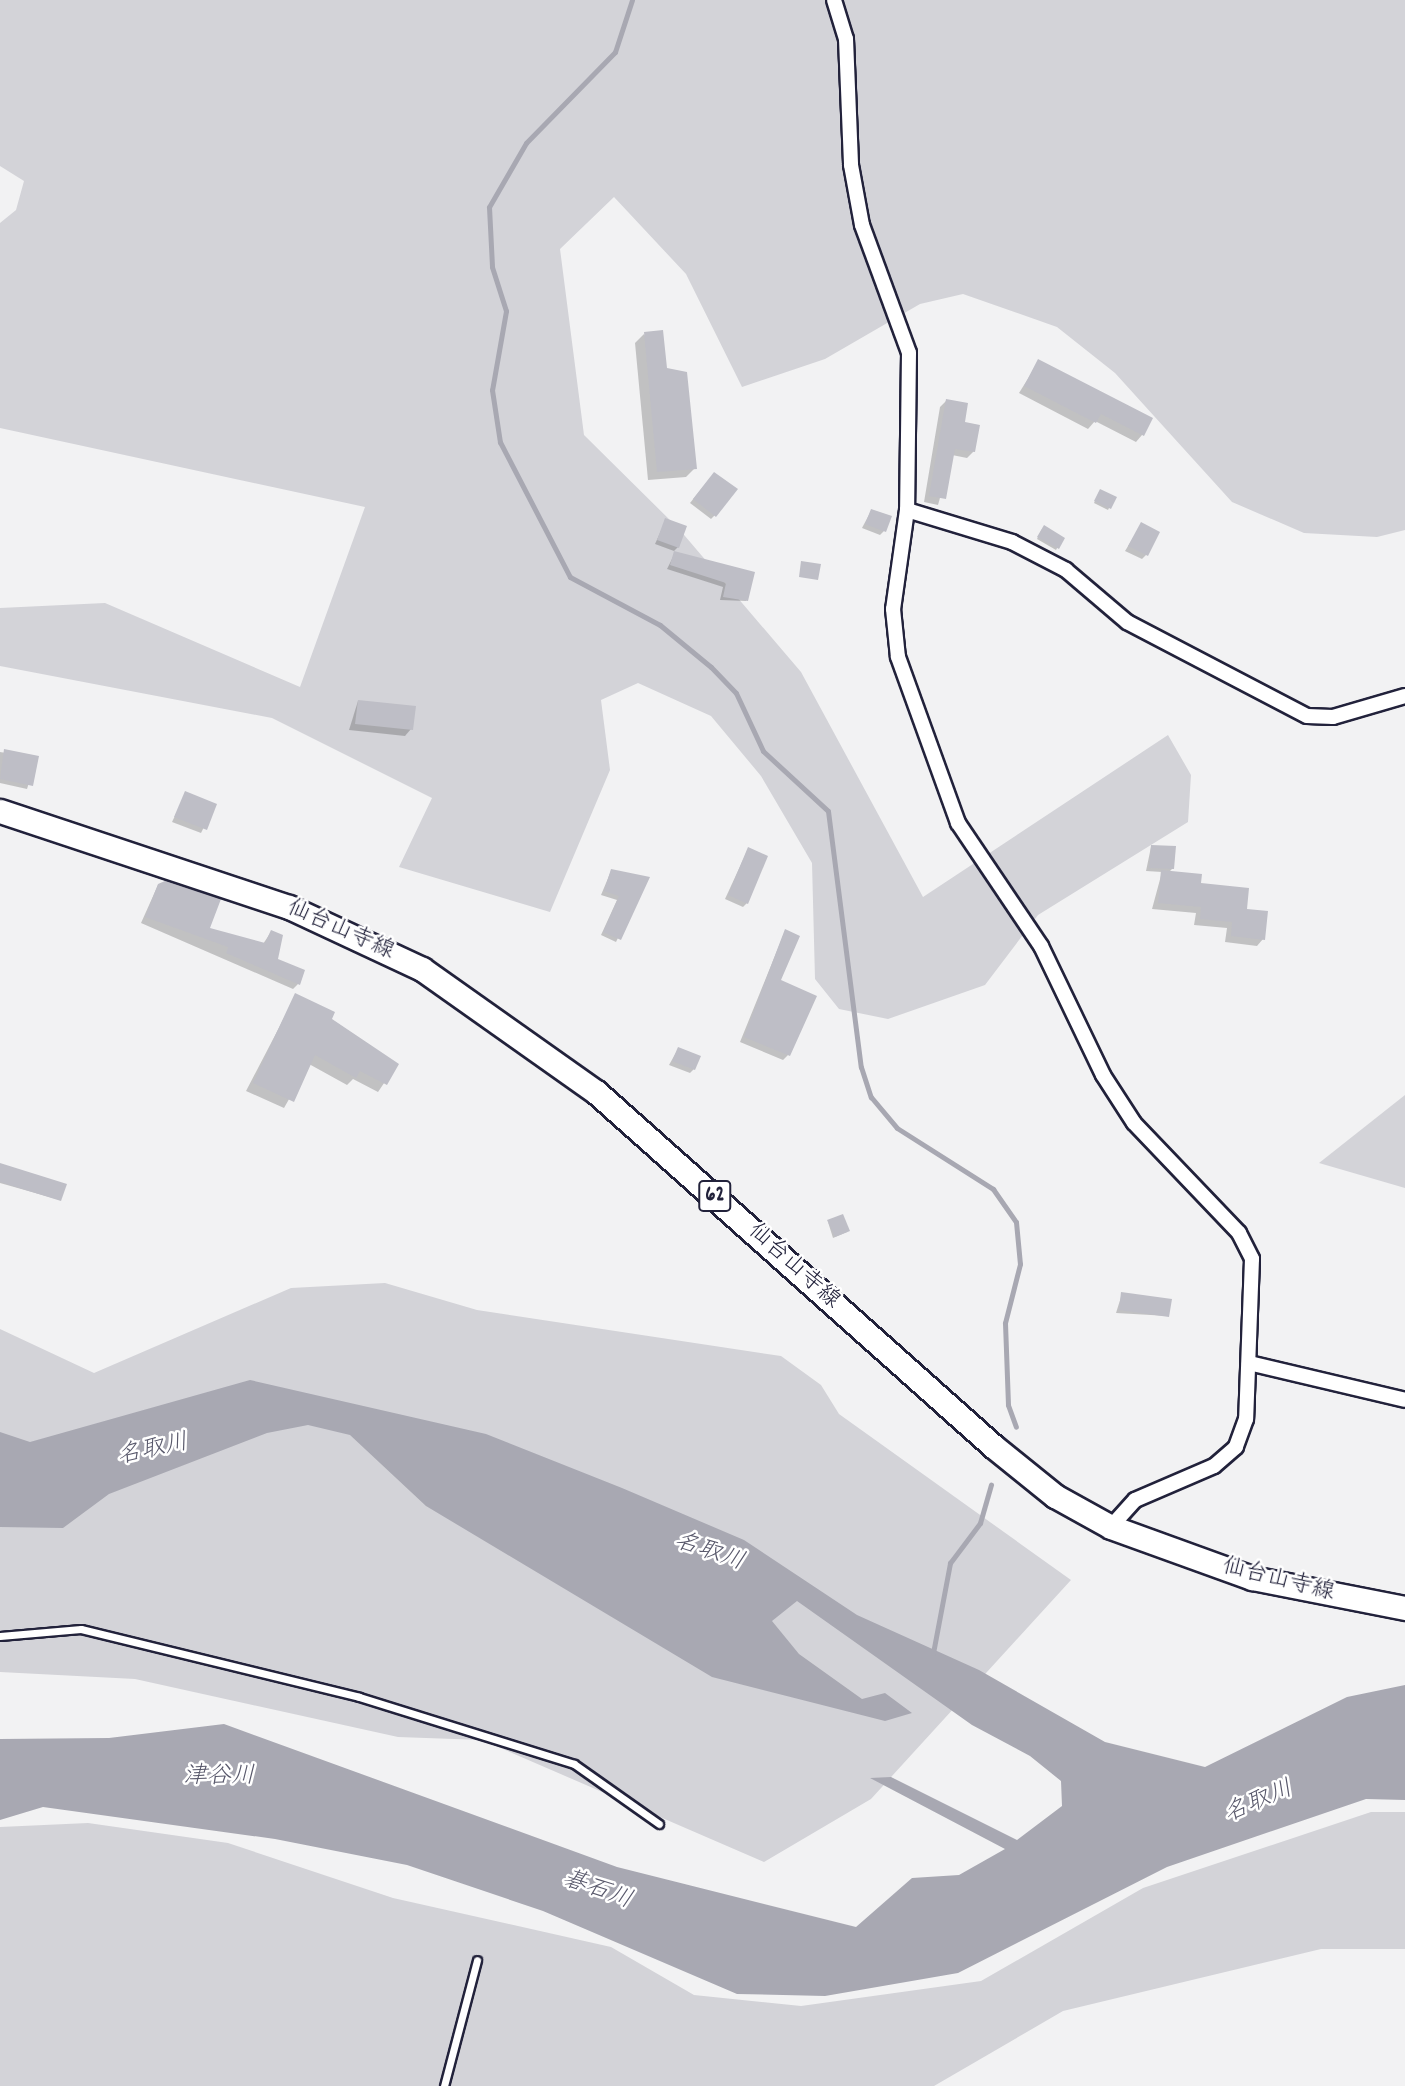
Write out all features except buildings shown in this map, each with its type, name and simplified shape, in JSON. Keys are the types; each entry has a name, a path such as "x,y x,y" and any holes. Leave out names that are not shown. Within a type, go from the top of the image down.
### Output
{"main road":[{"name":"仙台山寺線","path":"0,811 289,907 422,969 596,1093 993,1446 1055,1496 1111,1527 1252,1578 1405,1608"}],"street":[{"path":"834,0 846,39 851,165 862,225 909,353 907,510 893,608 898,657 958,823 1041,946 1103,1075 1135,1123 1239,1233 1252,1259 1246,1419 1236,1447 1214,1466 1135,1500 1111,1527"},
{"path":"907,510 1012,542 1066,570 1127,622 1316,719 1405,696"},
{"path":"1249,1363 1405,1400"}],"lane":[{"path":"0,1636 81,1629 359,1697 574,1764 659,1824"},
{"path":"444,2086 477,1960"}],"shaded area":[{"path":"0,0 1405,0 1405,530 1377,537 1304,533 1232,502 1115,373 1057,327 963,294 920,304 825,359 742,387 686,274 614,197 560,249 584,435 679,529 801,672 923,897 1168,735 1191,775 1188,822 1038,915 985,985 888,1019 839,1009 815,979 812,863 761,776 711,716 638,683 601,700 610,770 550,912 399,867 432,798 272,718 0,666 0,608 105,603 300,687 365,507 0,428 0,223 16,210 24,181 0,166"},
{"path":"1405,1095 1405,1188 1319,1163"},
{"path":"385,1283 477,1310 781,1356 821,1385 839,1414 1071,1580 871,1799 764,1862 482,1740 398,1737 135,1679 0,1672 0,1329 94,1373 291,1288"},
{"path":"1371,1812 1405,1812 1405,1949 1321,1949 1063,2011 934,2086 0,2086 0,1827 88,1823 228,1843 393,1898 611,1947 694,1995 801,2006 981,1981 1143,1888"}],"water":[{"path":"250,1380 486,1434 622,1488 744,1540 857,1615 979,1670 1105,1742 1205,1767 1347,1697 1405,1685 1405,1800 1366,1799 1167,1867 958,1973 825,1996 737,1994 543,1911 407,1865 275,1839 43,1807 0,1820 0,1739 109,1738 224,1724 617,1867 856,1927 912,1878 959,1875 1005,1849 870,1778 891,1777 1017,1840 1062,1806 1061,1781 1030,1756 972,1725 797,1601 772,1621 799,1654 862,1699 885,1693 912,1713 885,1721 712,1677 426,1506 350,1435 308,1425 267,1433 109,1494 63,1528 0,1527 0,1432 30,1442"}],"waterway":[{"path":"632,0 615,52 526,143 489,207 492,267 506,311 492,390 500,442 570,577 660,625 711,667 736,693 763,751 828,811 861,1067 871,1097 897,1128 993,1189 1016,1222 1020,1264 1005,1323 1008,1405 1016,1427"},
{"path":"933,1653 950,1563 980,1523 991,1485"}],"water label":[{"name":"名取川","path":"153,1451"},
{"name":"名取川","path":"709,1553"},
{"name":"津谷川","path":"219,1778"},
{"name":"名取川","path":"1259,1803"},
{"name":"碁石川","path":"597,1891"}]}
